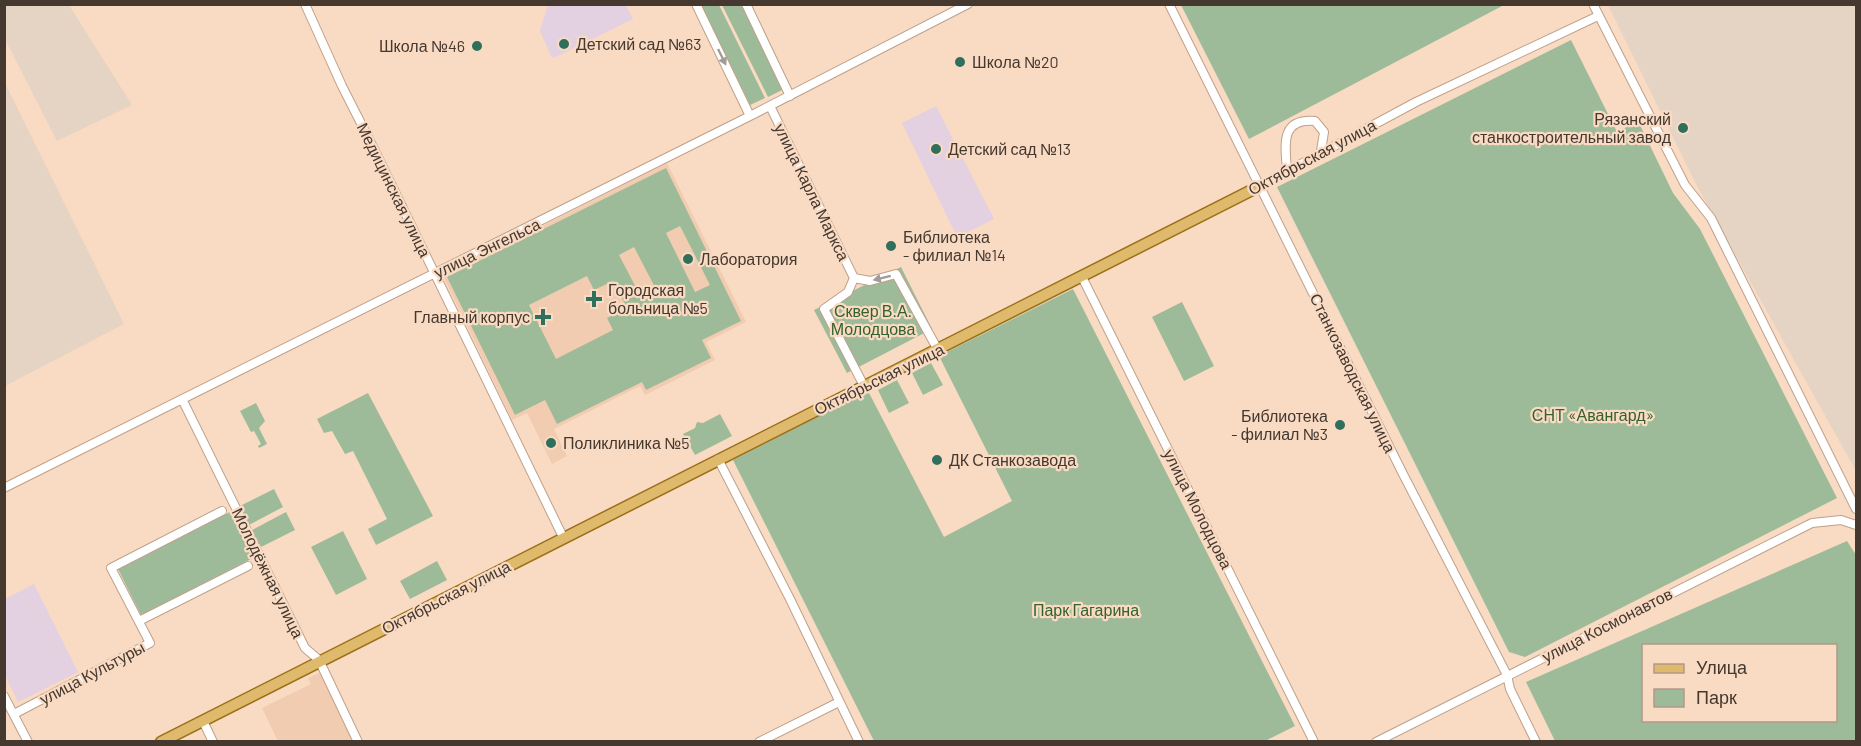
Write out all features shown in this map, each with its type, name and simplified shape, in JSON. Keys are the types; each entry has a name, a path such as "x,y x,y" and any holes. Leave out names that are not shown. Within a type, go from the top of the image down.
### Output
{"main road":[{"name":"Октябрьская улица","path":"160,741 1260,186"}],"street":[{"name":"Медицинская улица","path":"305,4 342,86 563,537"},
{"name":"улица Карла Маркса","path":"696,4 750,116"},
{"name":"улица Карла Маркса","path":"746,4 789,96"},
{"name":"улица Энгельса","path":"4,488 770,106 968,4"},
{"name":"Станкозаводская улица","path":"1169,4 1507,675 1510,689 1536,741"},
{"path":"1593,4 1685,185 1711,218 1857,509"},
{"name":"Октябрьская улица","path":"1260,186 1321,151 1416,102 1598,16"},
{"name":"улица Карла Маркса","path":"770,106 854,278 848,292 824,309 864,386"},
{"path":"1287,170 1285,141 1289,128 1302,119 1315,121 1324,132 1321,151"},
{"name":"улица Карла Маркса","path":"854,278 870,281 896,274 938,350"},
{"name":"улица Молодцова","path":"1082,277 1314,741"},
{"name":"Молодёжная улица","path":"182,399 304,648 320,660 358,741"},
{"path":"718,459 859,741"},
{"name":"улица Культуры","path":"14,714 150,643 111,568 222,511"},
{"name":"улица Космонавтов","path":"1376,741 1812,523 1842,520 1856,523"},
{"name":"улица Культуры","path":"139,621 248,566"},
{"path":"4,696 27,741"},
{"path":"759,741 839,702"},
{"path":"203,721 213,741"}],"shaded area":[{"path":"69,5 132,105 57,141 5,39 5,6"},
{"name":"Детский сад №63","path":"548,5 626,5 633,19 554,58 540,31"},
{"path":"1608,5 1856,5 1856,471 1697,186"},
{"path":"5,83 124,324 4,386"},
{"name":"Детский сад №13","path":"936,106 994,219 957,237 902,123"},
{"name":"Городская больница №5","path":"667,163 746,322 706,342 715,360 645,395 640,386 554,429 567,456 552,464 527,413 512,420 443,276"},
{"path":"34,584 78,672 18,702 5,675 5,599"},
{"path":"322,672 355,741 278,741 262,708 311,684 308,678"}],"green space":[{"path":"701,5 719,5 765,98 750,105"},
{"path":"722,5 742,5 784,89 768,97"},
{"path":"1181,5 1504,5 1249,139"},
{"name":"СНТ «Авангард»","path":"1571,40 1617,132 1638,121 1673,193 1700,229 1837,498 1525,657 1509,652 1277,187"},
{"name":"Городская больница №5","path":"666,168 741,321 702,340 711,358 646,390 642,382 557,424 545,400 515,415 447,277","holes":["680,226 710,285 695,292 666,233","634,247 658,293 643,301 619,255","587,276 594,290 613,281 627,308 607,318 613,330 556,359 529,305"]},
{"name":"Сквер В.А. Молодцова","path":"901,267 932,329 847,373 814,310"},
{"name":"Парк Гагарина","path":"1073,289 1295,726 1263,742 874,741 733,460 868,391 944,537 1012,501 939,356"},
{"path":"1182,302 1214,366 1184,381 1152,317"},
{"path":"931,363 943,385 923,395 912,373"},
{"path":"897,380 909,403 889,413 878,390"},
{"path":"368,393 433,516 376,545 368,529 387,519 353,451 345,454 332,431 324,433 317,419"},
{"path":"256,403 265,421 259,428 267,444 259,448 261,444 254,431 251,432 240,411"},
{"path":"720,414 732,436 695,455 683,434 695,428 697,422 703,423"},
{"path":"274,489 283,507 249,525 240,506"},
{"path":"230,512 253,558 141,615 118,569"},
{"path":"286,512 295,530 261,547 252,530"},
{"path":"343,531 367,579 336,595 311,547"},
{"path":"1847,541 1856,555 1856,741 1555,741 1526,682"},
{"path":"437,561 447,580 410,599 400,581"}],"place":[{"name":"Детский сад №63","path":"564,44"},
{"name":"Школа №46","path":"477,46"},
{"name":"Школа №20","path":"960,62"},
{"name":"Рязанский станкостроительный завод","path":"1683,128"},
{"name":"Детский сад №13","path":"936,149"},
{"name":"Библиотека - филиал №14","path":"891,246"},
{"name":"Лаборатория","path":"688,259"},
{"name":"Городская больница №5","path":"594,299"},
{"name":"Главный корпус","path":"543,317"},
{"name":"Библиотека - филиал №3","path":"1340,425"},
{"name":"Поликлиника №5","path":"551,443"},
{"name":"ДК Станкозавода","path":"937,460"}]}
